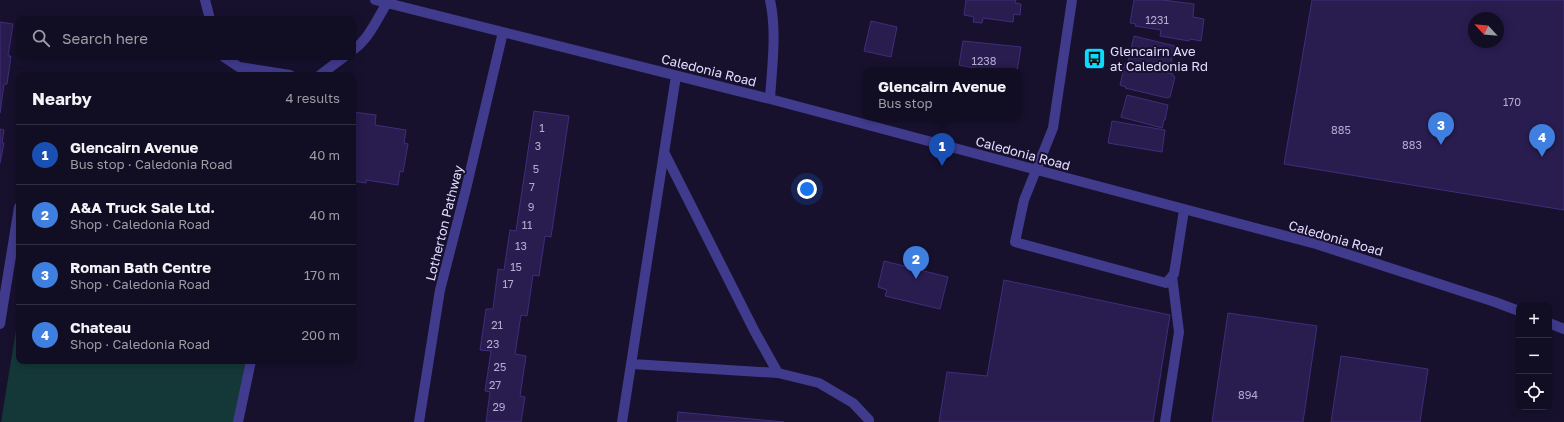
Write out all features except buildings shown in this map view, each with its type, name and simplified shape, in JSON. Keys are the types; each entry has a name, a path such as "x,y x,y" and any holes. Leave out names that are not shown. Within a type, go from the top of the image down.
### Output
{"street":[{"path":"205,0 209,16"},
{"name":"Caledonia Road","path":"375,0 770,99 1342,252 1516,310"},
{"path":"770,0 774,42 770,99"},
{"path":"1072,0 1053,128 1024,200 1015,242 1166,283 1174,274 1184,210"},
{"path":"356,48 368,34 387,3"},
{"name":"Lotherton Pathway","path":"419,422 440,290 503,32"},
{"path":"228,60 239,67 271,72"},
{"path":"324,72 340,60"},
{"path":"622,422 676,76"},
{"path":"664,152 755,332 778,373"},
{"path":"0,324 16,225"},
{"path":"1165,422 1179,332 1172,276"},
{"path":"1552,324 1564,329"},
{"path":"238,422 250,364"},
{"path":"632,364 778,373 819,383 853,403 869,420 869,422"}],"green space":[{"path":"16,330 16,364 246,364 237,422 1,422"}],"place":[{"name":"Glencairn Ave at Caledonia Rd","path":"1095,58"},
{"name":"Roman Bath Centre","path":"1441,145"},
{"name":"Chateau","path":"1542,157"},
{"name":"Glencairn Avenue","path":"942,166"},
{"name":"A&A Truck Sale Ltd.","path":"916,279"}]}
